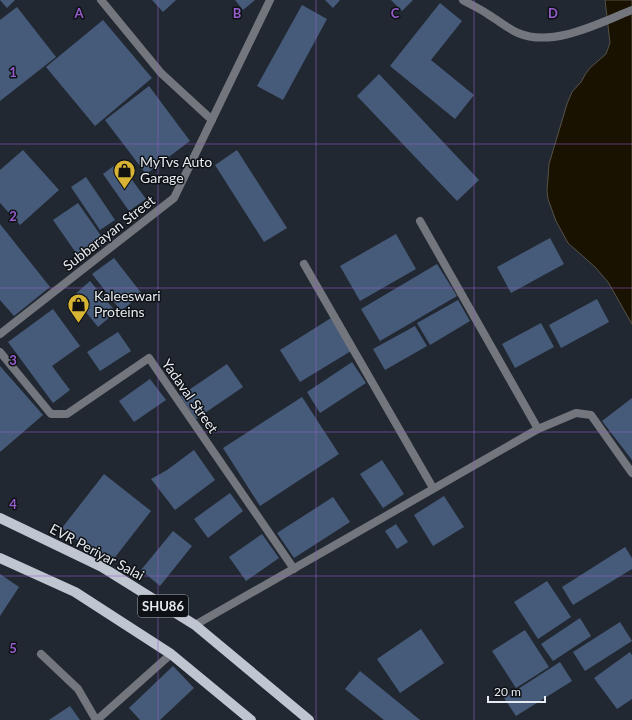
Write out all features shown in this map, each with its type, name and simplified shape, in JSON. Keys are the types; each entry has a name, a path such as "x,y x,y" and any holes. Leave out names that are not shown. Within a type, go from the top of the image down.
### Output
{"main road":[{"name":"EVR Periyar Salai","path":"0,518 102,568 195,625 309,720"},
{"name":"SHU86","path":"0,558 75,592 171,654 251,720"}],"street":[{"path":"101,0 161,73 212,120"},
{"name":"Subbarayan Street","path":"0,334 174,198 270,0"},
{"path":"462,0 522,35 544,38 564,35 632,10"},
{"path":"420,221 538,429"},
{"path":"304,264 433,488"},
{"name":"Yadaval Street","path":"0,352 51,414 67,414 149,358 294,569"},
{"path":"195,625 538,429 576,413 591,415 632,473"},
{"path":"41,654 78,689 97,720 171,654"}],"shaded area":[{"path":"605,0 632,0 632,324 608,282 595,267 568,243 556,221 548,199 547,191 549,164 572,92 591,67 606,54 610,43"}],"building":[{"path":"0,0 15,0 7,8"},
{"path":"152,0 176,0 163,12"},
{"path":"235,0 255,0 243,10"},
{"path":"325,0 340,0 333,8"},
{"path":"391,0 413,0 402,11"},
{"path":"440,3 462,21 431,60 474,95 455,119 390,66"},
{"path":"302,5 327,19 283,100 257,86"},
{"path":"17,7 56,57 0,101 0,20"},
{"path":"103,20 152,78 95,126 46,67"},
{"path":"379,74 479,180 457,201 357,96"},
{"path":"149,86 190,141 146,174 105,120"},
{"path":"23,150 59,190 20,225 0,203 0,170"},
{"path":"237,150 287,228 264,242 215,165"},
{"path":"119,162 146,199 129,211 103,174"},
{"path":"86,177 115,220 100,230 71,187"},
{"path":"78,203 106,243 81,260 53,220"},
{"path":"0,224 50,287 14,316 0,300"},
{"path":"396,234 416,269 360,301 340,266"},
{"path":"550,238 564,264 511,293 497,267"},
{"path":"114,258 142,294 121,311 92,274"},
{"path":"437,264 457,296 380,341 361,309"},
{"path":"90,281 116,312 98,327 73,296"},
{"path":"597,299 609,322 561,348 549,325"},
{"path":"458,300 470,321 430,345 417,323"},
{"path":"53,309 80,346 52,366 70,390 53,403 8,342"},
{"path":"331,318 351,351 300,382 280,350"},
{"path":"541,323 554,347 515,368 502,344"},
{"path":"415,326 427,346 385,370 373,349"},
{"path":"118,332 131,351 100,371 87,352"},
{"path":"352,362 366,383 320,413 307,392"},
{"path":"227,364 243,387 196,419 180,396"},
{"path":"0,366 43,415 0,452"},
{"path":"150,379 166,400 134,422 119,401"},
{"path":"302,397 339,454 260,506 223,448"},
{"path":"632,398 632,460 602,421"},
{"path":"194,450 215,480 175,510 151,479 167,470"},
{"path":"382,460 404,494 383,508 360,474"},
{"path":"104,474 151,511 109,565 62,528"},
{"path":"230,493 243,511 208,538 194,519"},
{"path":"444,496 464,527 433,546 414,515"},
{"path":"333,497 350,522 294,558 277,533"},
{"path":"396,524 408,542 397,549 385,531"},
{"path":"173,531 192,546 160,586 141,570"},
{"path":"262,534 279,558 246,581 229,557"},
{"path":"625,547 632,558 632,569 573,605 562,587"},
{"path":"0,574 19,587 0,616"},
{"path":"547,581 571,617 538,639 514,602"},
{"path":"580,618 591,636 553,661 541,644"},
{"path":"620,622 632,641 585,671 573,652"},
{"path":"421,629 444,663 400,693 377,659"},
{"path":"525,630 549,667 516,688 492,651"},
{"path":"630,652 632,655 632,699 617,709 594,678"},
{"path":"560,662 572,681 516,716 504,698"},
{"path":"173,666 194,688 160,720 140,720 129,708"},
{"path":"360,671 420,720 384,720 345,689"},
{"path":"70,706 80,720 49,720"}],"place":[{"name":"MyTvs Auto Garage","path":"124,190"},
{"name":"Kaleeswari Proteins","path":"78,324"}]}
